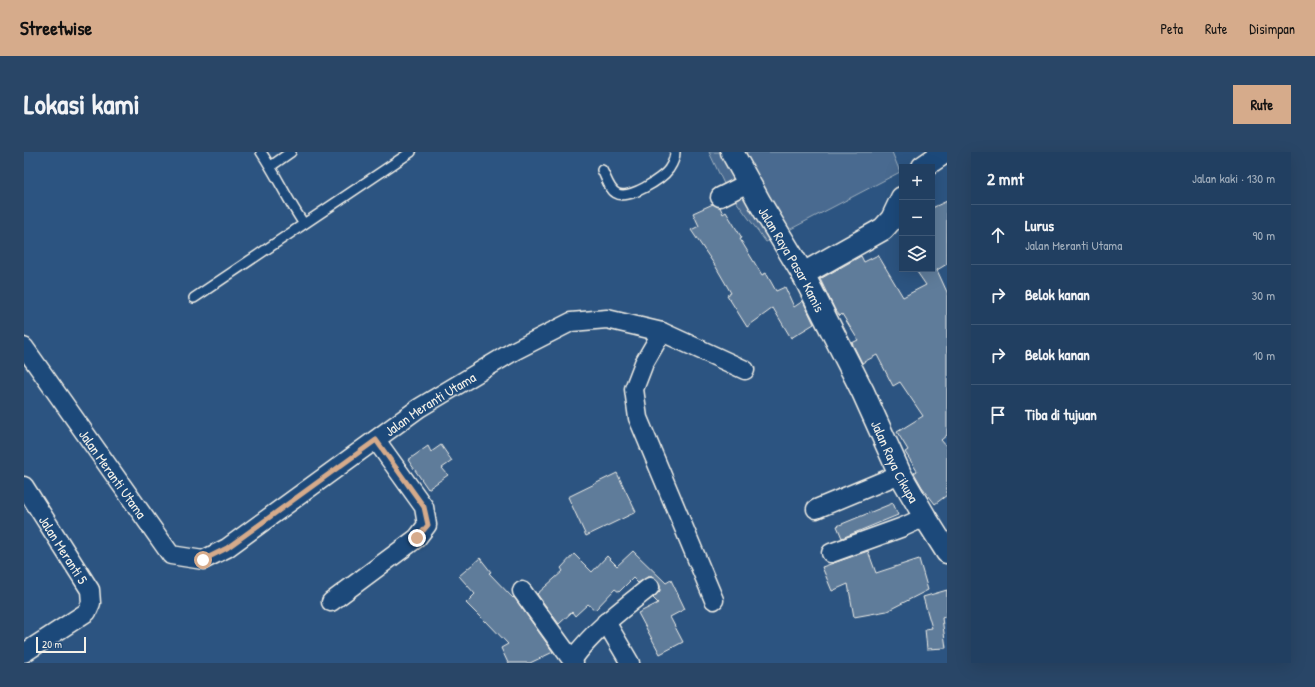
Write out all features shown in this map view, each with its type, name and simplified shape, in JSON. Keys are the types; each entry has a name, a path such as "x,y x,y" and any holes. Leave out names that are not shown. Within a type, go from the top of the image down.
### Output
{"main road":[{"name":"Jalan Raya Pasar Kamis","path":"732,152 748,183 803,274 850,367"},
{"path":"928,164 946,152"},
{"path":"803,274 883,229 892,219 901,200"},
{"name":"Jalan Raya Cikupa","path":"850,367 900,474 947,552"}],"street":[{"path":"720,197 748,183"},
{"name":"Jalan Meranti Utama","path":"24,347 172,555 203,560 227,548 419,408 514,351 571,322 607,319 662,332 745,370"},
{"path":"662,332 644,363 634,389 638,418 714,600"},
{"path":"331,602 417,538 428,525 424,507 376,440"},
{"path":"816,509 900,474"},
{"name":"Jalan Meranti 5","path":"24,486 90,590 91,603 87,612 24,653"},
{"path":"831,553 903,527 925,517"},
{"path":"522,592 573,662 589,639 606,622 650,587"},
{"path":"606,622 630,663"}],"lane":[{"path":"262,152 304,224"},
{"path":"270,166 291,152"},
{"path":"194,298 411,152"},
{"path":"602,170 610,186 616,193 622,196 629,195 662,178 669,170 675,159 675,152"}],"shaded area":[{"path":"709,152 892,152 899,170 899,173 766,242 725,186"}],"building":[{"path":"947,201 947,264 937,270 947,292 947,435 941,440 947,447 947,495 935,504 922,487 914,473 917,471 905,452 908,450 897,432 923,416 900,382 893,386 877,355 862,363 852,343 858,340 842,314 840,316 835,310 820,279 861,256 864,262 878,255 903,297 926,285 917,272 935,272 935,207"},
{"path":"713,204 720,207 723,214 726,212 742,238 740,239 762,275 766,273 776,291 785,287 794,307 803,301 814,324 791,338 773,308 747,327 727,295 731,293 716,267 691,230 699,226 693,213"},
{"path":"441,445 452,461 442,468 448,475 428,489 408,460 428,446 431,452"},
{"path":"617,473 636,512 586,536 568,497"},
{"path":"893,503 898,515 842,538 837,526"},
{"path":"633,551 666,583 671,580 685,609 670,617 683,642 660,654 638,613 658,603 653,598 660,591 660,585 654,577 648,577 638,583 633,578 619,592 615,589 595,610 588,604 575,616 572,612 559,624 537,594 563,571 561,568 574,554 592,572 607,556 617,566"},
{"path":"868,551 876,573 919,559 928,590 887,611 854,617 848,584 832,591 822,567"},
{"path":"480,558 491,572 489,573 513,598 514,597 553,652 530,663 508,663 501,648 508,644 466,603 475,594 459,576"},
{"path":"947,590 947,616 942,618 946,648 927,649 925,629 932,628 923,597"}],"route":[{"path":"203,560 227,548 376,440 424,507 428,525 417,538"}]}
